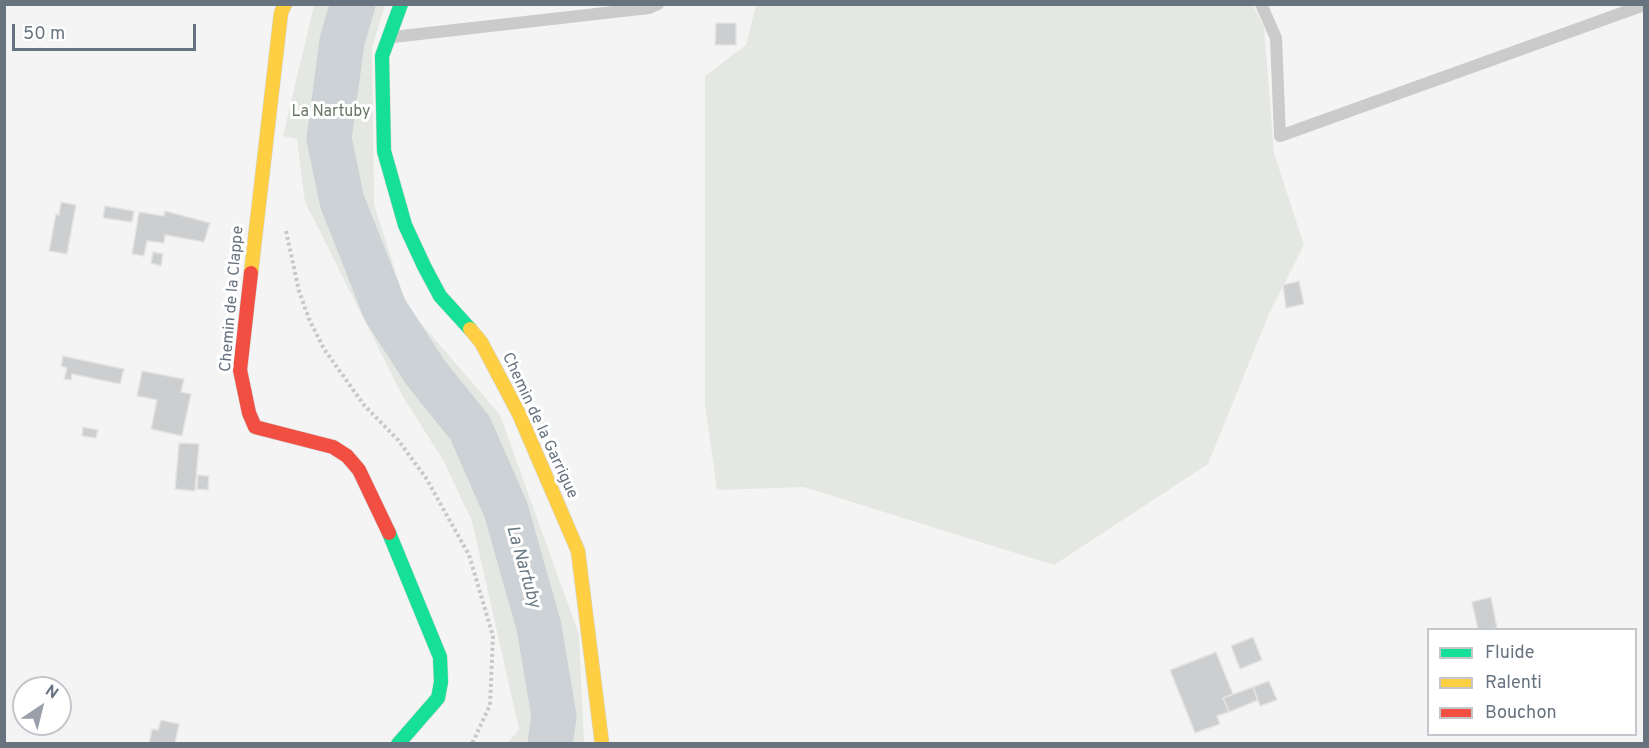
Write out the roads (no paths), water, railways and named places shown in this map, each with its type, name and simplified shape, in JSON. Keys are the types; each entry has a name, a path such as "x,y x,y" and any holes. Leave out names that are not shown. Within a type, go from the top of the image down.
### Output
{"street":[{"name":"Chemin de la Clappe","path":"285,4 281,13 240,370 249,413 255,427 333,447 347,456 359,470 405,568 440,657 441,682 438,698 432,708 398,744"},
{"name":"Chemin de la Garrigue","path":"401,4 382,56 384,151 405,225 440,296 482,342 519,414 578,550 602,744"}],"lane":[{"path":"388,38 649,8 658,4"},
{"path":"1261,4 1276,38 1280,136 1644,5"}],"waterway":[{"name":"La Nartuby","path":"353,4 342,41 329,139 342,201 385,310 425,372 470,428 506,510 539,627 554,716 550,744"}]}
